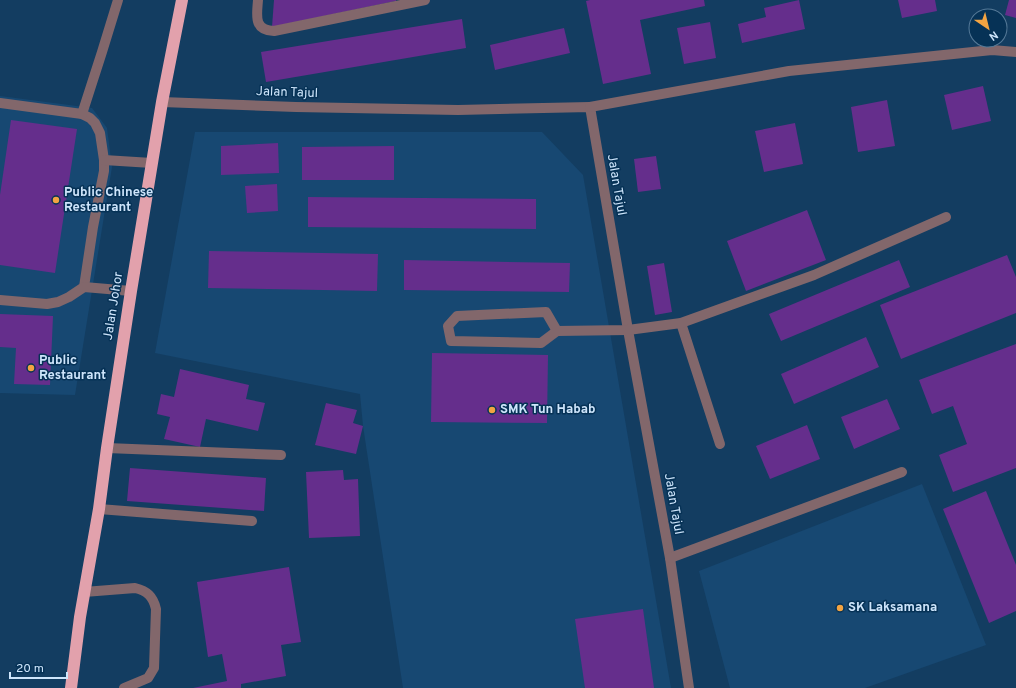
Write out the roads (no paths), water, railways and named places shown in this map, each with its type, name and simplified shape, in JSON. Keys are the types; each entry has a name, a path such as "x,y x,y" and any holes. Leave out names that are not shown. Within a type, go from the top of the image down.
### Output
{"highway":[{"name":"Jalan Johor","path":"71,688 84,592 99,508 106,448 131,291 162,102 182,0"}],"street":[{"path":"82,114 118,0"},
{"path":"258,0 257,22 261,28 267,31 274,31 425,0"},
{"path":"590,107 789,71 992,50 1016,52"},
{"name":"Jalan Tajul","path":"162,102 296,107 458,110 590,107 628,330 670,558 689,688"},
{"path":"0,103 82,114 90,118 100,132 104,171 93,227 84,287"},
{"path":"104,160 152,163"},
{"path":"557,332 546,312 457,316 448,326 451,341 541,343 557,332 628,330 681,323 814,275 946,216"},
{"path":"0,300 47,304 58,302 69,297 84,287 131,291"},
{"path":"681,323 720,444"},
{"path":"106,448 281,455"},
{"path":"670,558 902,472"},
{"path":"99,508 252,521"},
{"path":"84,592 135,588 150,594 154,601 156,609 154,668 148,678 124,688"}],"place":[{"name":"Public Chinese Restaurant","path":"56,200"},
{"name":"Public Restaurant","path":"31,368"},
{"name":"SMK Tun Habab","path":"492,410"},
{"name":"SK Laksamana","path":"840,608"}]}
